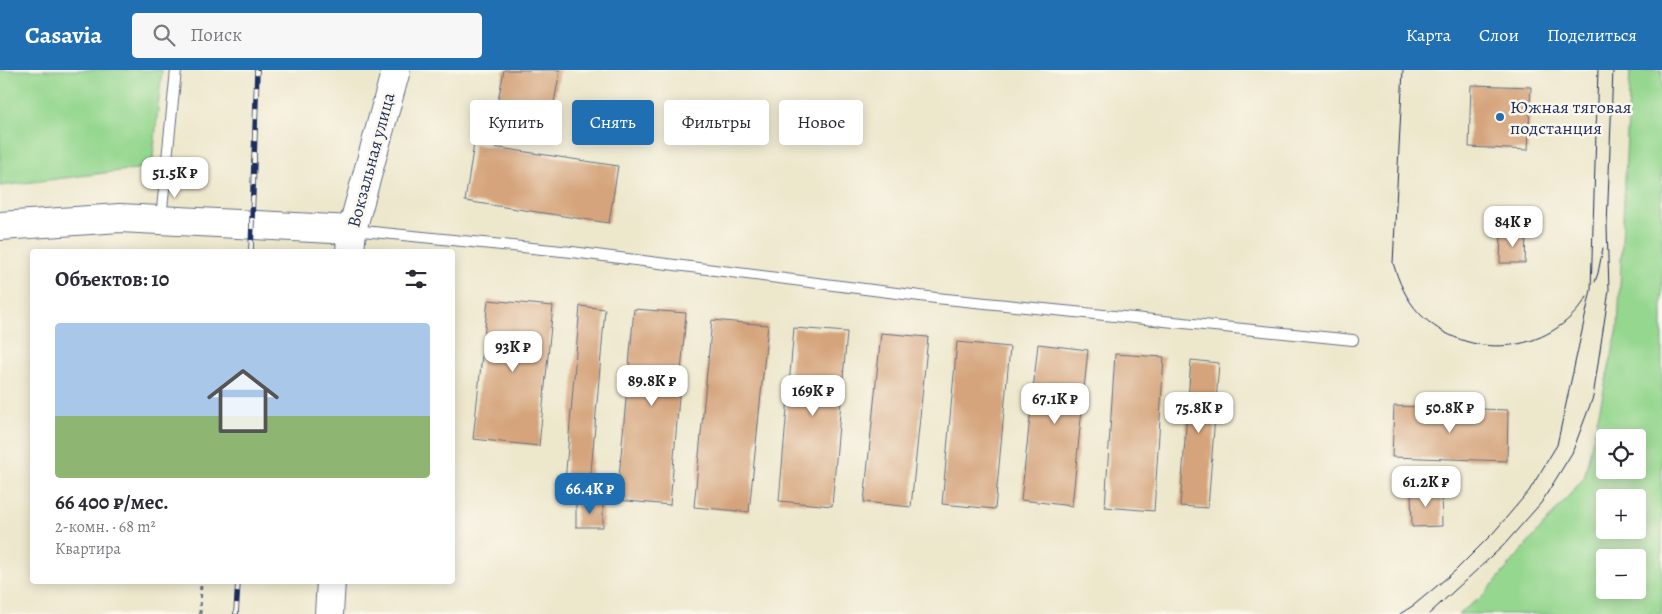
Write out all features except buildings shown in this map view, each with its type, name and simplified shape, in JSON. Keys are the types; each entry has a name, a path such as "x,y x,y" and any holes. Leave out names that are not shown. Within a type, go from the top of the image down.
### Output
{"street":[{"name":"Вокзальная улица","path":"351,240 396,70"},
{"path":"0,226 120,218 161,220 351,240"},
{"path":"329,614 331,584"}],"lane":[{"path":"161,220 176,70"},
{"path":"351,240 572,252 946,299 1353,340"}],"path":[{"path":"200,614 201,584"}],"green space":[{"path":"0,70 162,70 152,167 0,186"},
{"path":"1630,70 1662,70 1662,614 1458,614 1483,596 1584,478 1618,328"}],"tram line":[{"path":"1403,70 1393,263 1403,290 1414,308 1438,329 1460,339 1483,345 1507,346 1530,341 1552,331 1571,317 1587,297"},
{"path":"1400,614 1414,605 1455,571 1494,532 1529,491 1557,445 1591,290 1598,70"},
{"path":"1429,614 1503,546 1541,503 1572,453 1593,397 1609,290 1607,226 1613,70"},
{"path":"1595,282 1603,248"}],"railway":[{"path":"251,249 257,70"},
{"path":"236,614 238,584"}],"place":[{"name":"Южная тяговая подстанция","path":"1500,117"}]}
